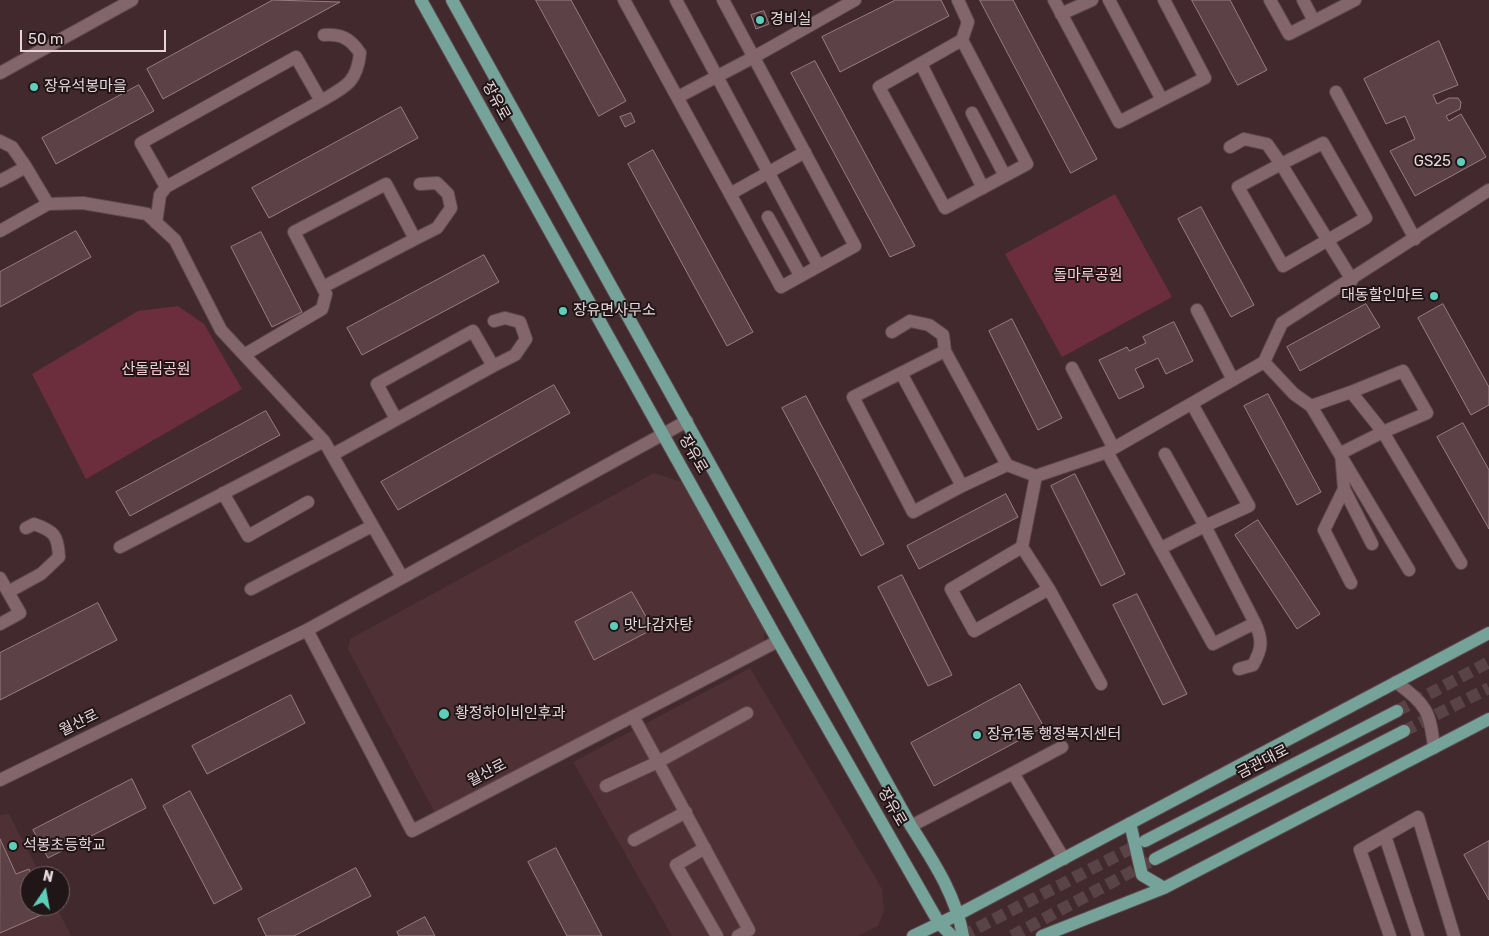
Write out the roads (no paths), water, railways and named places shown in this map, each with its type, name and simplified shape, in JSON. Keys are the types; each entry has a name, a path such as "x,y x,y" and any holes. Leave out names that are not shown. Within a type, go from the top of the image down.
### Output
{"main road":[{"name":"장유로","path":"421,0 778,641 939,924 952,936"},
{"name":"장유로","path":"452,0 911,826 944,878 959,914 963,936"},
{"path":"913,936 1064,859 1489,633"},
{"name":"금관대로","path":"1145,842 1397,711"},
{"path":"1042,936 1164,888 1489,719"},
{"path":"1155,859 1404,731"},
{"path":"1130,823 1142,875 1164,888"}],"street":[{"path":"0,73 132,0"},
{"path":"624,0 781,287 855,246 723,0"},
{"path":"676,0 818,265"},
{"path":"678,97 718,77 855,0"},
{"path":"958,0 968,22 962,40 879,87 945,208 1027,164 962,40"},
{"path":"1054,0 1119,122 1205,78 1164,0"},
{"path":"1061,14 1092,0"},
{"path":"1109,0 1162,100"},
{"path":"1270,0 1289,34 1314,21 1332,5 1355,0"},
{"path":"1303,0 1314,21"},
{"path":"156,223 160,195 166,187 349,85 359,69 360,52 352,40 336,34 324,36"},
{"path":"166,187 141,143 296,57 321,101"},
{"path":"921,64 983,188"},
{"path":"1336,92 1415,239"},
{"path":"972,113 1005,176"},
{"path":"1230,147 1244,139 1267,144 1352,280"},
{"path":"0,141 12,148 26,167 48,204"},
{"path":"1323,143 1366,218 1283,266 1238,187 1281,164 1323,143"},
{"path":"730,194 804,152"},
{"path":"0,181 26,167"},
{"path":"323,287 437,228 451,208 448,194 437,183 420,184"},
{"path":"244,355 322,309 326,294 294,232 386,184 415,239"},
{"path":"892,332 910,321 929,325 943,335 945,351 1007,465 1036,476 1110,449 1264,362 1282,324 1489,190"},
{"path":"0,231 48,204 83,203 147,214 174,240 221,330 324,441 402,577"},
{"path":"768,217 800,275"},
{"path":"1197,310 1233,380"},
{"path":"332,455 515,355 526,339 520,322 505,318 494,321"},
{"path":"396,419 377,384 473,331 493,366"},
{"path":"945,351 853,397 913,512 1007,465"},
{"path":"1264,362 1294,394 1311,406 1342,454 1409,570"},
{"path":"1072,368 1110,449 1213,644 1256,623"},
{"path":"1311,406 1403,371 1427,413 1383,432 1342,454"},
{"path":"901,373 962,486"},
{"path":"1351,392 1383,432 1461,563"},
{"path":"1161,548 1249,506 1192,404"},
{"name":"월산로","path":"0,780 307,630 687,421"},
{"path":"120,547 324,441"},
{"path":"1165,454 1262,636 1260,652 1253,665 1239,669"},
{"path":"1342,454 1344,489 1372,544"},
{"path":"1036,476 1022,547 1048,589 1101,684"},
{"path":"1344,489 1324,530 1351,583"},
{"path":"223,493 248,536 308,502"},
{"path":"8,592 41,574 59,557 58,541 49,529 34,524 26,528"},
{"path":"251,589 372,526"},
{"path":"1022,547 951,588 974,631 1048,589"},
{"path":"0,578 20,613 0,624"},
{"name":"월산로","path":"307,630 412,830 778,641"},
{"path":"1396,682 1421,702 1432,722 1434,748"},
{"path":"606,786 658,762 747,713"},
{"path":"633,716 749,930 738,936"},
{"path":"911,826 1062,747"},
{"path":"1013,773 1047,826 1064,859"},
{"path":"634,840 686,812"},
{"path":"1390,936 1360,850 1418,817 1452,935"},
{"path":"1385,836 1418,936"},
{"path":"705,848 676,865 717,936"}],"tunnel":[{"path":"1397,711 1489,662"},
{"path":"1404,731 1489,688"},
{"path":"962,936 1145,841"},
{"path":"1012,936 1155,859"}],"place":[{"name":"경비실","path":"760,20"},
{"name":"장유석봉마을","path":"34,87"},
{"name":"GS25","path":"1461,162"},
{"name":"대동할인마트","path":"1434,296"},
{"name":"장유면사무소","path":"563,311"},
{"name":"맛나감자탕","path":"614,626"},
{"name":"황정하이비인후과","path":"444,714"},
{"name":"장유1동 행정복지센터","path":"977,735"},
{"name":"석봉초등학교","path":"13,846"}],"park label":[{"name":"돌마루공원","path":"1088,276"},
{"name":"산돌림공원","path":"156,370"}]}
